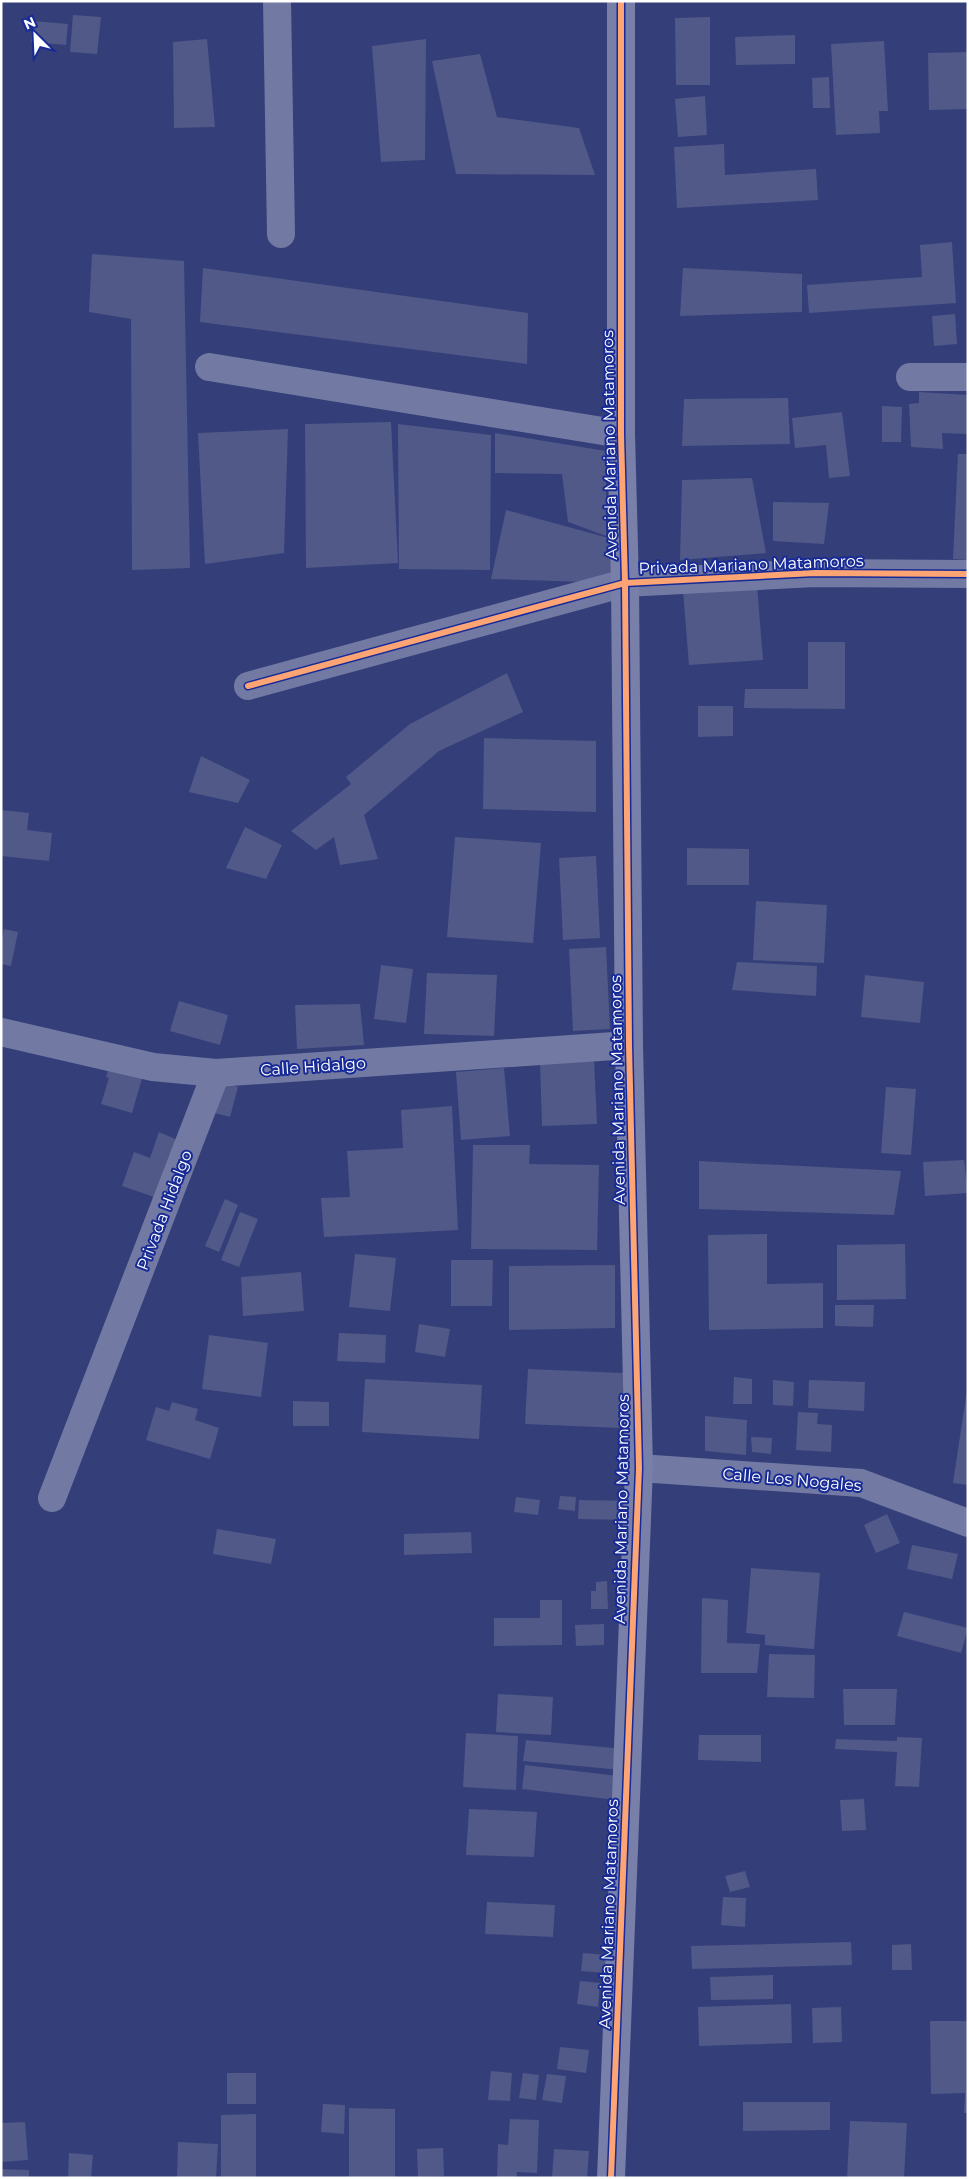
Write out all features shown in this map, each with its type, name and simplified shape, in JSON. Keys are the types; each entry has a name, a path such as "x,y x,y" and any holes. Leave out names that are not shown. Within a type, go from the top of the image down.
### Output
{"street":[{"path":"277,1 281,234"},
{"name":"Avenida Mariano Matamoros","path":"611,2178 639,1468 629,1045 625,584 621,434 621,1"},
{"path":"209,366 621,434"},
{"path":"910,377 968,377"},
{"name":"Privada Mariano Matamoros","path":"248,686 625,584 815,573 968,574"},
{"name":"Calle Hidalgo","path":"1,1032 153,1067 216,1073 629,1045"},
{"name":"Privada Hidalgo","path":"52,1498 216,1073"},
{"name":"Calle Los Nogales","path":"639,1468 861,1482 968,1523"}],"building":[{"path":"73,15 101,17 97,54 70,52"},
{"path":"710,17 710,85 676,85 675,18"},
{"path":"33,21 68,24 66,45 31,42"},
{"path":"795,35 795,64 736,65 735,37"},
{"path":"207,39 215,127 174,128 173,42"},
{"path":"426,39 425,160 381,162 372,46"},
{"path":"884,41 888,111 879,111 880,133 836,135 831,44"},
{"path":"968,52 968,109 929,110 928,53"},
{"path":"480,54 497,117 579,128 595,175 456,174 432,61"},
{"path":"829,77 830,108 813,108 812,78"},
{"path":"705,96 707,135 678,137 675,99"},
{"path":"724,144 725,175 816,169 818,200 677,208 674,147"},
{"path":"952,242 956,303 809,313 807,285 922,277 920,245"},
{"path":"92,254 184,261 190,568 132,570 131,319 89,312"},
{"path":"203,268 528,313 527,364 200,322"},
{"path":"683,268 802,274 802,312 680,316"},
{"path":"955,314 957,344 934,346 932,316"},
{"path":"919,392 968,395 968,434 942,433 943,449 911,447 909,404 919,403"},
{"path":"788,398 790,444 682,446 684,399"},
{"path":"882,406 902,407 901,442 882,442"},
{"path":"842,412 850,476 829,478 826,445 795,448 792,418"},
{"path":"391,422 398,563 306,568 305,424"},
{"path":"398,424 491,435 490,570 399,569"},
{"path":"288,429 284,553 205,564 198,433"},
{"path":"495,433 606,451 606,536 568,522 562,474 495,473"},
{"path":"958,454 968,454 968,560 953,559"},
{"path":"752,478 766,553 680,560 682,480"},
{"path":"773,502 829,503 824,544 773,541"},
{"path":"506,510 616,540 616,583 491,579"},
{"path":"757,585 763,660 689,665 683,591"},
{"path":"808,642 845,642 845,709 744,708 745,689 808,689"},
{"path":"507,673 523,712 439,751 364,815 378,859 340,865 334,837 316,850 291,831 351,784 346,777 410,724"},
{"path":"698,706 733,706 733,736 698,737"},
{"path":"484,738 596,741 596,812 483,809"},
{"path":"201,756 250,780 238,803 189,792"},
{"path":"1,810 29,813 27,830 52,833 49,861 1,856"},
{"path":"245,827 282,845 266,879 226,868"},
{"path":"455,837 541,843 533,943 447,937"},
{"path":"687,848 749,849 749,885 687,885"},
{"path":"596,856 600,938 563,940 559,858"},
{"path":"756,901 827,905 824,963 753,960"},
{"path":"4,929 18,932 11,966 1,964 1,944"},
{"path":"606,947 610,1029 573,1031 569,949"},
{"path":"737,962 817,966 816,996 732,990"},
{"path":"381,965 413,969 406,1023 374,1019"},
{"path":"427,973 497,975 494,1036 424,1034"},
{"path":"865,975 924,982 920,1023 861,1017"},
{"path":"179,1001 228,1015 220,1045 170,1031"},
{"path":"360,1004 364,1045 297,1049 295,1005"},
{"path":"594,1059 597,1124 542,1126 540,1061"},
{"path":"110,1065 143,1075 132,1113 101,1104 109,1078 106,1077"},
{"path":"504,1068 510,1136 461,1140 456,1072"},
{"path":"215,1081 238,1087 230,1117 207,1111"},
{"path":"886,1087 916,1089 911,1155 881,1153"},
{"path":"452,1106 458,1230 324,1237 321,1198 350,1197 347,1151 403,1148 401,1110"},
{"path":"159,1132 180,1141 160,1199 122,1186 134,1152 150,1158"},
{"path":"473,1145 530,1145 529,1164 599,1165 597,1250 471,1249"},
{"path":"964,1160 968,1193 925,1196 923,1162"},
{"path":"699,1161 901,1171 894,1215 699,1209"},
{"path":"225,1199 238,1205 219,1252 205,1246"},
{"path":"240,1212 258,1219 239,1267 221,1260"},
{"path":"767,1234 767,1284 823,1283 823,1328 709,1330 708,1235"},
{"path":"905,1244 906,1299 837,1300 837,1245"},
{"path":"355,1254 396,1258 390,1311 349,1307"},
{"path":"451,1260 493,1260 492,1306 451,1306"},
{"path":"615,1265 615,1328 509,1330 509,1266"},
{"path":"301,1272 304,1311 243,1316 241,1277"},
{"path":"835,1305 874,1305 873,1327 835,1326"},
{"path":"419,1324 450,1329 445,1357 415,1352"},
{"path":"339,1333 386,1335 385,1363 337,1361"},
{"path":"209,1335 268,1343 261,1397 202,1389"},
{"path":"528,1369 624,1373 621,1428 525,1424"},
{"path":"734,1377 752,1379 752,1404 733,1404"},
{"path":"365,1379 482,1385 479,1439 362,1432"},
{"path":"773,1380 794,1382 793,1406 773,1405"},
{"path":"809,1380 865,1382 864,1411 808,1408"},
{"path":"968,1390 968,1485 953,1483"},
{"path":"293,1401 329,1402 329,1426 293,1426"},
{"path":"172,1402 198,1409 195,1420 219,1428 210,1459 146,1440 156,1407 169,1411"},
{"path":"798,1412 818,1413 817,1424 832,1425 831,1452 796,1450"},
{"path":"705,1416 747,1420 746,1455 705,1451"},
{"path":"751,1437 772,1438 771,1454 752,1452"},
{"path":"560,1496 576,1497 575,1511 558,1509"},
{"path":"516,1497 540,1500 538,1515 514,1512"},
{"path":"579,1500 632,1501 632,1520 578,1519"},
{"path":"887,1514 900,1543 876,1553 864,1525"},
{"path":"217,1529 276,1539 271,1564 213,1554"},
{"path":"471,1532 472,1553 404,1555 404,1534"},
{"path":"912,1545 958,1554 952,1579 907,1569"},
{"path":"751,1568 820,1573 814,1649 765,1645 765,1635 746,1633"},
{"path":"607,1581 608,1609 591,1609 591,1591 596,1591 596,1582"},
{"path":"702,1598 728,1600 727,1643 760,1644 757,1673 701,1673"},
{"path":"540,1600 562,1600 562,1645 494,1646 494,1618 540,1618"},
{"path":"904,1612 968,1628 961,1653 897,1636"},
{"path":"604,1624 604,1645 576,1646 575,1625"},
{"path":"769,1654 815,1655 814,1698 767,1697"},
{"path":"843,1689 897,1689 895,1725 844,1725"},
{"path":"498,1694 553,1697 551,1735 496,1732"},
{"path":"466,1733 518,1736 516,1790 463,1787"},
{"path":"699,1735 761,1735 761,1762 698,1760"},
{"path":"897,1737 922,1738 919,1787 895,1786 897,1752 835,1749 836,1739 897,1741"},
{"path":"526,1740 624,1749 622,1770 523,1761"},
{"path":"525,1765 618,1776 616,1800 522,1789"},
{"path":"864,1799 866,1830 842,1831 840,1800"},
{"path":"469,1809 537,1812 534,1857 466,1855"},
{"path":"745,1871 750,1887 730,1892 725,1876"},
{"path":"723,1897 746,1898 745,1927 721,1925"},
{"path":"487,1902 555,1905 553,1937 485,1934"},
{"path":"851,1942 852,1965 692,1969 691,1946"},
{"path":"911,1944 912,1970 892,1970 892,1945"},
{"path":"583,1953 607,1955 606,1973 581,1971"},
{"path":"773,1975 773,1999 711,2000 710,1977"},
{"path":"580,1981 600,1983 598,2007 577,2004"},
{"path":"791,2004 792,2043 699,2046 698,2007"},
{"path":"841,2007 842,2042 813,2043 812,2008"},
{"path":"930,2021 968,2021 968,2113 964,2113 965,2093 931,2094"},
{"path":"560,2047 589,2050 586,2073 557,2069"},
{"path":"491,2071 512,2073 510,2101 488,2100"},
{"path":"227,2073 256,2073 256,2104 227,2104"},
{"path":"523,2073 539,2075 536,2100 519,2098"},
{"path":"547,2074 566,2076 562,2103 542,2100"},
{"path":"743,2102 830,2102 830,2130 743,2131"},
{"path":"323,2104 345,2105 344,2134 321,2132"},
{"path":"349,2108 395,2109 395,2178 349,2178"},
{"path":"256,2114 256,2178 221,2178 221,2115"},
{"path":"510,2119 539,2120 537,2173 517,2172 517,2178 497,2178 498,2144 508,2145"},
{"path":"850,2121 907,2123 904,2178 847,2178"},
{"path":"25,2122 28,2160 1,2162 1,2123"},
{"path":"178,2142 218,2144 216,2178 177,2178"},
{"path":"443,2148 444,2176 418,2177 417,2149"},
{"path":"554,2149 589,2151 587,2178 552,2178"},
{"path":"69,2153 93,2155 91,2178 68,2178"},
{"path":"1,2169 29,2170 29,2178 1,2178"}],"cycle path":[{"path":"611,2178 639,1468 629,1045 625,583 621,434 621,1"},
{"path":"248,686 625,583 815,573 968,574"}]}
